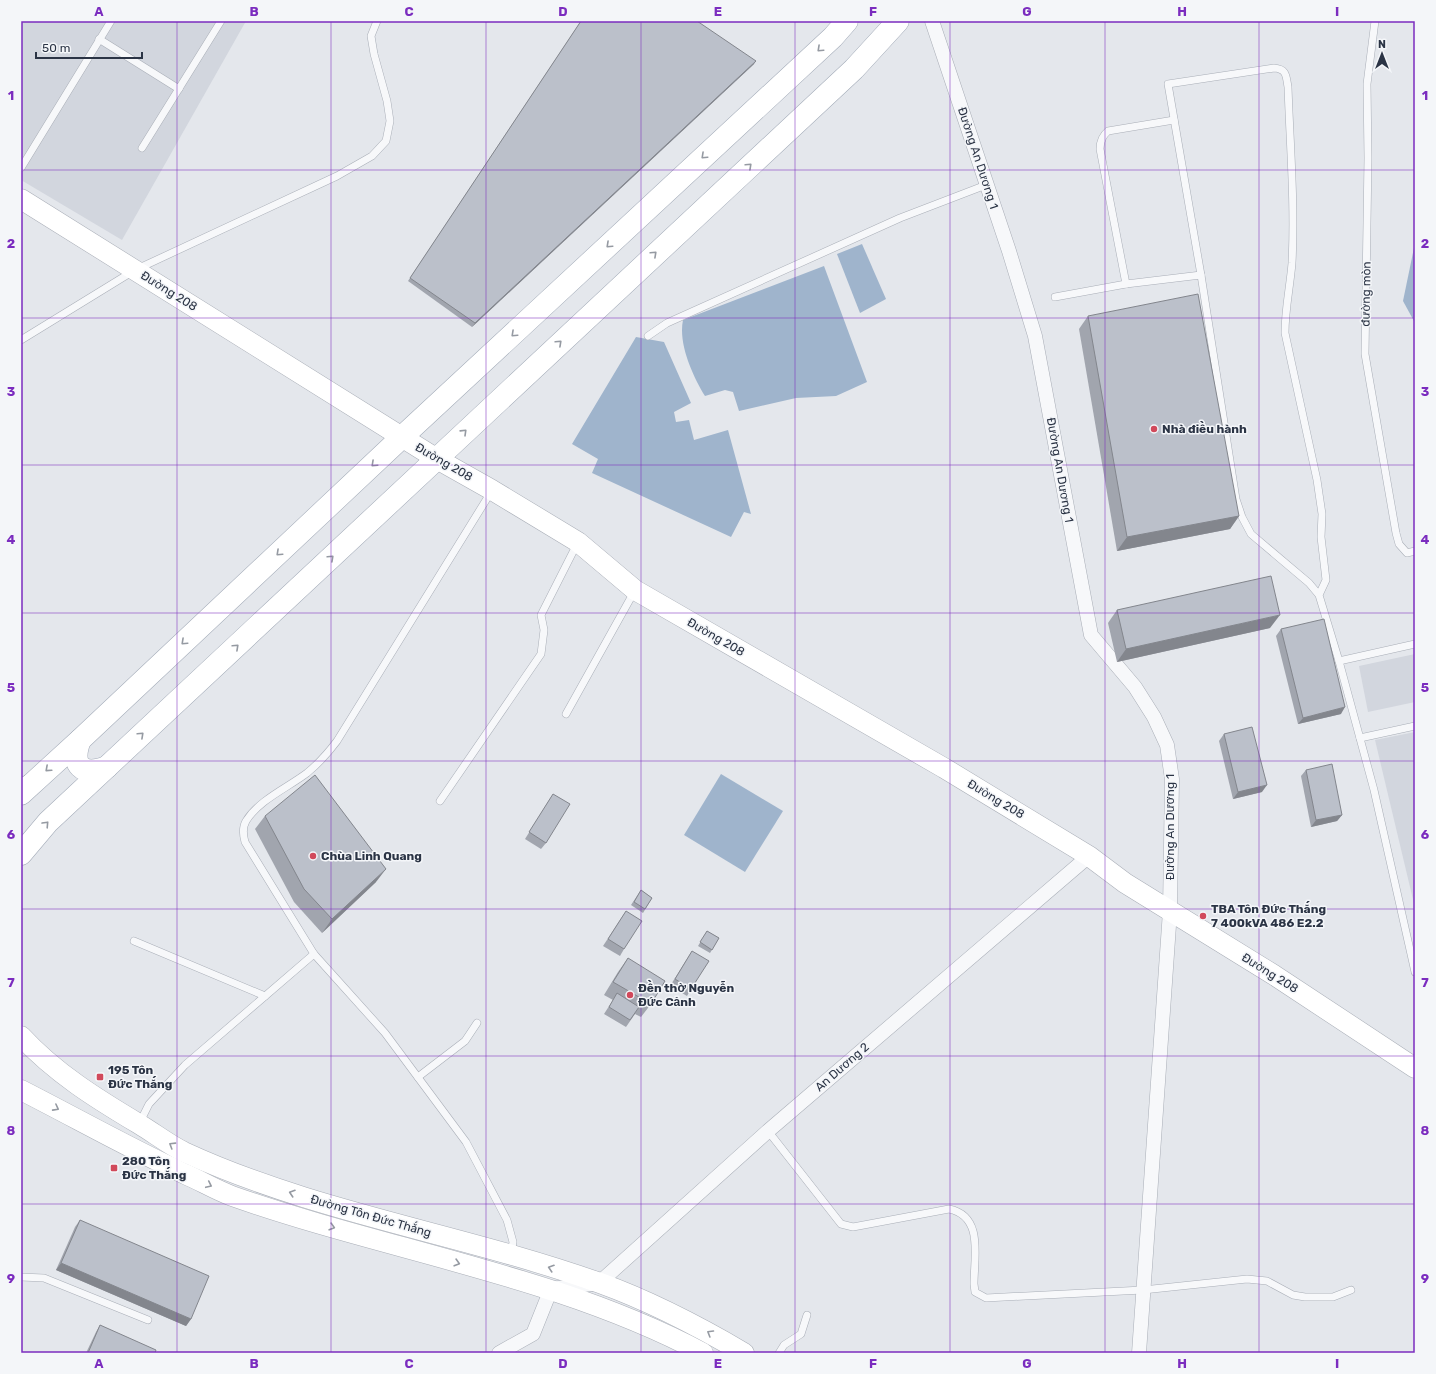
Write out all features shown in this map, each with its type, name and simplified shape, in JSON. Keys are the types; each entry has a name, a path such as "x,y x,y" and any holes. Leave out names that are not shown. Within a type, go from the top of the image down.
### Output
{"main road":[{"path":"24,791 402,436 833,37 847,21"},
{"path":"21,854 48,822 854,69 898,21"},
{"path":"80,740 76,751 76,760 80,767 88,771 96,771 107,767"}],"street":[{"name":"Đường An Dương 1","path":"932,21 1009,251 1035,336 1091,635 1136,687 1154,717 1167,745 1172,779 1170,911 1139,1353"},
{"name":"Đường 208","path":"21,199 437,459 578,542 635,590 944,768 1089,856 1125,883 1274,975 1415,1068"},
{"name":"An Dương 2","path":"599,1283 768,1131 1089,856"},
{"name":"Đường Tôn Đức Thắng","path":"21,1036 32,1048 93,1097 181,1150 236,1174 305,1197 510,1255 599,1283 636,1297 699,1327 744,1353"},
{"name":"Đường Tôn Đức Thắng","path":"21,1090 134,1150 230,1195 411,1250 551,1289 617,1313 703,1353"},
{"path":"499,1353 532,1334 551,1289 599,1283"}],"lane":[{"path":"21,168 111,21"},
{"path":"142,148 221,21"},
{"path":"21,340 135,270 337,176 372,156 386,141 390,120 387,100 374,54 371,36 377,21"},
{"name":"đường mòn","path":"1375,21 1367,84 1368,158 1365,354 1396,533 1402,550 1407,553 1415,551"},
{"path":"99,39 179,89"},
{"path":"1318,595 1326,580 1321,537 1322,514 1317,480 1285,333 1285,313 1292,264 1288,87 1285,72 1282,69 1274,68 1168,84 1201,274 1236,499 1242,517 1251,534 1309,583 1318,595 1339,661 1374,790 1415,972"},
{"path":"1126,284 1100,142 1102,136 1108,131 1174,120"},
{"path":"648,336 667,323 900,218 986,185"},
{"path":"1055,297 1126,284 1201,274"},
{"path":"492,490 337,742 324,758 307,772 254,810 244,828 245,842 314,954 385,1033 466,1142 507,1220 513,1242 510,1255"},
{"path":"440,801 541,654 544,630 541,615 578,542"},
{"path":"566,714 635,590"},
{"path":"1339,661 1415,644"},
{"path":"1360,738 1415,726"},
{"path":"134,941 265,996"},
{"path":"139,1124 148,1104 185,1064 314,954"},
{"path":"418,1077 465,1040 477,1023"},
{"path":"768,1131 841,1224 853,1226 949,1209 959,1211 966,1216 975,1234 975,1292 983,1297 1143,1290 1248,1279 1267,1281 1293,1295 1305,1297 1333,1297 1351,1290"},
{"path":"21,1277 44,1278 148,1320"},
{"path":"779,1353 784,1345 801,1334 807,1315"}],"shaded area":[{"path":"21,21 246,21 122,240 21,180"},
{"path":"1415,654 1415,702 1368,712 1359,666"},
{"path":"1415,732 1415,908 1375,740"}],"water":[{"path":"1415,243 1415,323 1403,301"},
{"path":"862,244 886,299 860,313 837,254"},
{"path":"824,266 867,382 836,396 796,398 739,411 733,392 725,390 705,396 688,360 683,339 683,320"},
{"path":"636,337 664,342 691,403 674,412 676,422 689,420 694,440 728,430 751,514 744,512 731,537 592,473 598,459 572,444"},
{"path":"721,774 783,811 745,872 684,835"}],"building":[{"path":"581,21 697,21 756,61 475,323 410,278"},
{"name":"Nhà điều hành","path":"1198,294 1239,516 1127,537 1088,316"},
{"path":"1271,576 1280,615 1126,649 1117,610"},
{"path":"1324,619 1345,707 1303,718 1281,629"},
{"path":"1252,727 1267,785 1238,792 1224,734"},
{"path":"1332,764 1342,815 1316,820 1306,770"},
{"name":"Chùa Linh Quang","path":"315,775 386,869 332,919 304,889 265,816"},
{"path":"553,794 570,804 546,843 529,832"},
{"path":"641,890 652,898 645,909 634,902"},
{"path":"626,911 642,921 624,949 608,939"},
{"path":"707,931 719,938 712,950 700,942"},
{"path":"692,951 709,961 691,989 675,979"},
{"path":"628,958 665,981 651,1004 613,982"},
{"path":"617,993 639,1007 630,1020 609,1007"},
{"path":"80,1220 209,1276 191,1319 61,1263"},
{"path":"100,1325 156,1350 155,1353 88,1353"}],"place":[{"name":"Nhà điều hành","path":"1154,429"},
{"name":"Chùa Linh Quang","path":"313,856"},
{"name":"TBA Tôn Đức Thắng 7 400kVA 486 E2.2","path":"1203,916"},
{"name":"Đền thờ Nguyễn Đức Cảnh","path":"630,995"},
{"name":"195 Tôn Đức Thắng","path":"100,1077"},
{"name":"280 Tôn Đức Thắng","path":"114,1168"}]}
